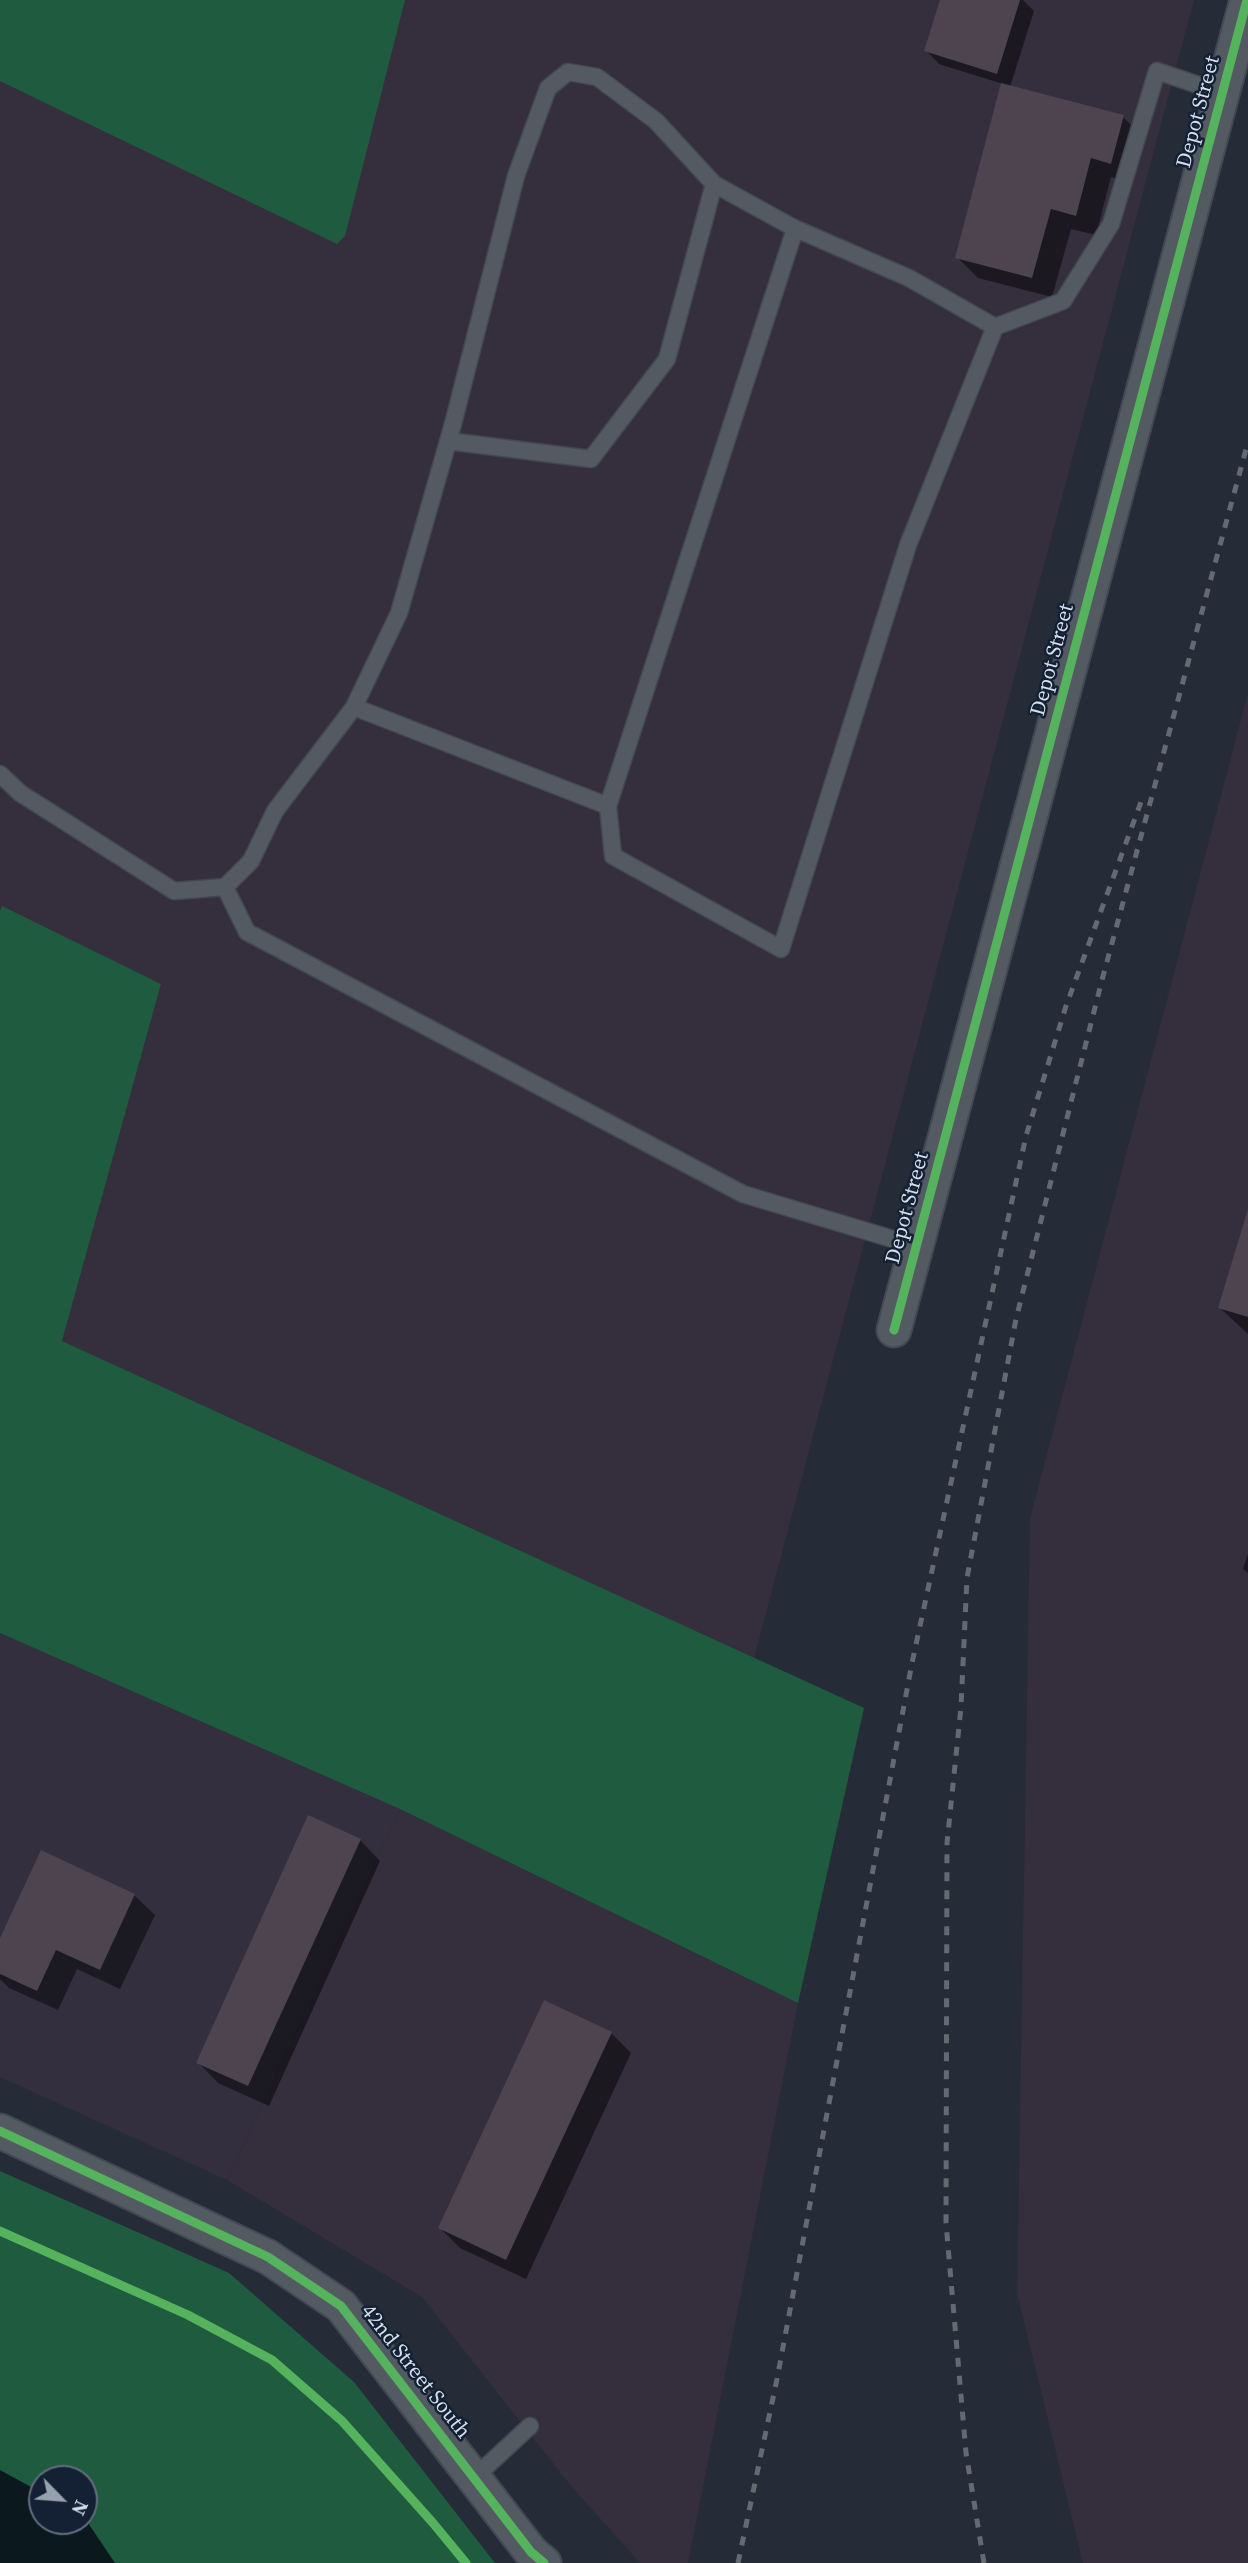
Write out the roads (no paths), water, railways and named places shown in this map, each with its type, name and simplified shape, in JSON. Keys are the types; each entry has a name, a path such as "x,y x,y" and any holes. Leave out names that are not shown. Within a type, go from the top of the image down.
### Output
{"street":[{"name":"Depot Street","path":"894,1330 1247,0"},
{"name":"42nd Street South","path":"0,2131 268,2257 341,2306 531,2552 544,2563"}],"lane":[{"path":"795,229 608,806 613,856 781,949 908,545 995,327 1063,301 1111,224 1157,71 1222,93"},
{"path":"0,774 20,793 174,891 225,887 251,861 275,811 354,706 399,613 448,441 516,176 548,88 568,72 597,77 656,121 714,184 795,229 909,278 995,327"},
{"path":"448,441 591,459 667,359 714,184"},
{"path":"354,706 608,806"},
{"path":"225,887 247,932 731,1188 743,1194 916,1246"},
{"path":"475,2477 530,2426"}],"railway":[{"path":"984,2563 966,2453 946,2223 947,1843 961,1707 967,1578 1016,1319 1102,980 1248,442"},
{"path":"738,2563 777,2379 912,1663 1026,1136 1066,1006 1141,802"}]}
